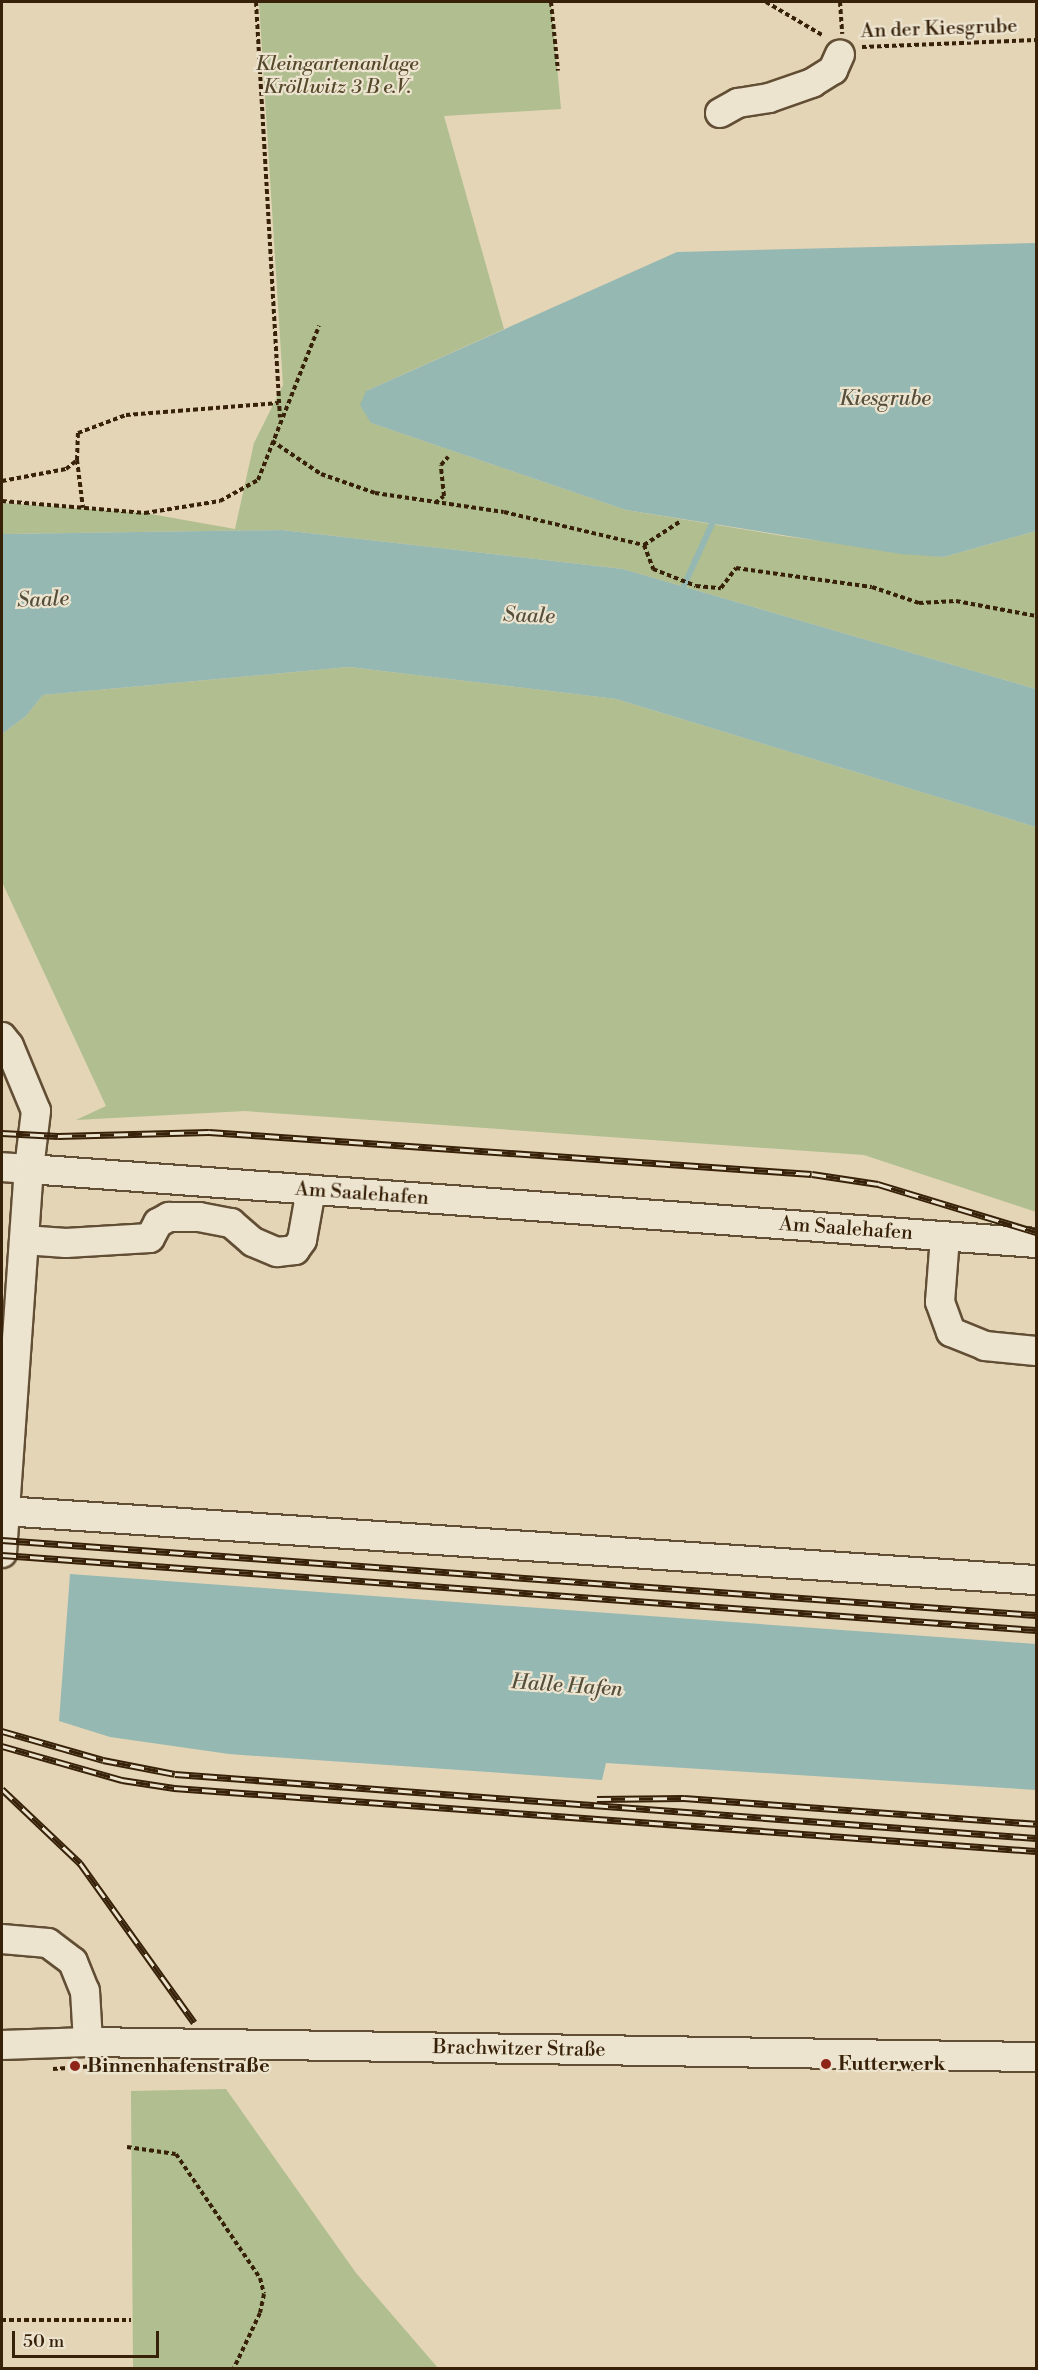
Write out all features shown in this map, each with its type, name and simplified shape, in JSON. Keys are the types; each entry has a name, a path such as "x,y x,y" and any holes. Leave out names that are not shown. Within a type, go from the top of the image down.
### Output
{"street":[{"path":"720,112 738,103 769,98 812,83 833,70 843,45"},
{"path":"2,1037 9,1046 36,1111 15,1168 24,1240 6,1417 2,1553"},
{"name":"Am Saalehafen","path":"15,1168 1036,1243"},
{"path":"24,1240 66,1243 150,1238 158,1223 169,1217 199,1217 231,1223 253,1242 277,1252 294,1250 302,1240 311,1190"},
{"path":"945,1237 940,1302 944,1323 951,1332 985,1346 1036,1351"},
{"path":"4,1511 1036,1580"},
{"path":"2,1938 48,1943 73,1962 86,1991 88,2042"},
{"name":"Brachwitzer Straße","path":"2,2045 88,2042 1036,2057"}],"path":[{"path":"255,2 281,420"},
{"path":"551,2 558,71"},
{"name":"An der Kiesgrube","path":"766,2 843,45 1036,40"},
{"name":"An der Kiesgrube","path":"840,2 843,45"},
{"path":"2,501 145,513 220,501 258,480 320,326"},
{"path":"83,508 77,460 78,433 126,415 279,403"},
{"path":"272,441 321,474 375,493 504,512 644,545 681,521"},
{"path":"435,503 444,496 441,465 448,457"},
{"path":"2,481 66,469 77,460"},
{"path":"644,545 653,569 689,584 721,588 736,568 872,587 919,603 956,601 1036,616"},
{"path":"127,2147 176,2154 260,2278 264,2294 260,2313 234,2368"},
{"path":"2,2320 131,2320"}],"green space":[{"name":"Kleingartenanlage Kröllwitz 3 B e.V.","path":"259,2 551,2 561,109 444,116 504,329 366,391 371,423 626,510 783,536 944,557 1036,531 1036,689 623,569 282,530 2,534 2,503 145,513 235,529 254,443 283,385"},
{"path":"349,667 616,699 1036,827 1036,1212 864,1155 245,1111 76,1120 106,1106 2,882 2,734 26,716 43,695"},
{"path":"226,2089 356,2273 438,2368 133,2368 131,2091"}],"water":[{"name":"Kiesgrube","path":"1036,243 1036,531 944,557 901,554 626,510 371,423 360,405 366,391 677,252"},
{"name":"Saale","path":"282,530 623,569 1036,689 1036,827 616,699 349,667 43,695 26,716 2,734 2,534"},
{"name":"Halle Hafen","path":"70,1574 1036,1644 1036,1790 606,1763 602,1780 229,1754 110,1737 59,1721"}],"waterway":[{"path":"681,592 712,524"}],"railway":[{"path":"2,1133 58,1136 209,1132 812,1174 878,1184 1036,1232"},
{"path":"2,1540 1036,1615"},
{"path":"2,1555 1036,1630"},
{"path":"2,1731 103,1760 175,1774 1036,1838"},
{"path":"2,1746 122,1780 174,1788 1036,1851"},
{"path":"2,1789 80,1863 194,2022"},
{"path":"597,1799 684,1798 1036,1824"}],"place":[{"name":"Futterwerk","path":"826,2064"},
{"name":"Binnenhafenstraße","path":"75,2066"}]}
